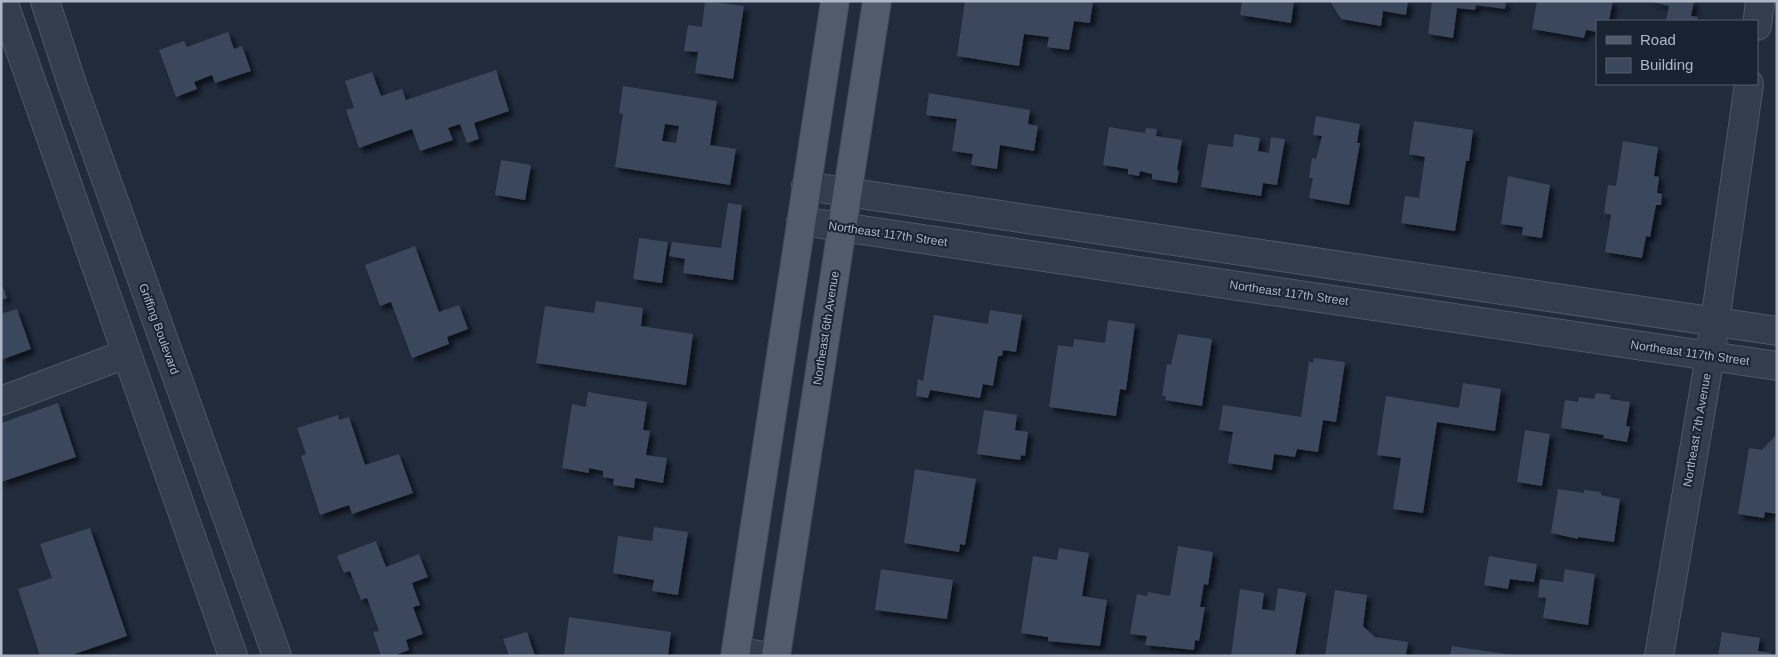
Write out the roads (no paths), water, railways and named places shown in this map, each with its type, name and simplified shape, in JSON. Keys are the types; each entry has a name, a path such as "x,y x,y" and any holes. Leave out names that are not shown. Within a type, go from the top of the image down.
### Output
{"main road":[{"path":"736,654 835,1"},
{"name":"Northeast 6th Avenue","path":"776,656 876,1"}],"street":[{"path":"3,1 234,656"},
{"name":"Griffing Boulevard","path":"45,1 79,104 277,656"},
{"path":"1758,20 1760,1"},
{"name":"Northeast 7th Avenue","path":"1658,656 1710,356 1749,85"},
{"path":"806,186 1777,331"},
{"name":"Northeast 117th Street","path":"801,221 1777,366"},
{"path":"1,401 126,354"},
{"path":"736,654 763,656"}]}
